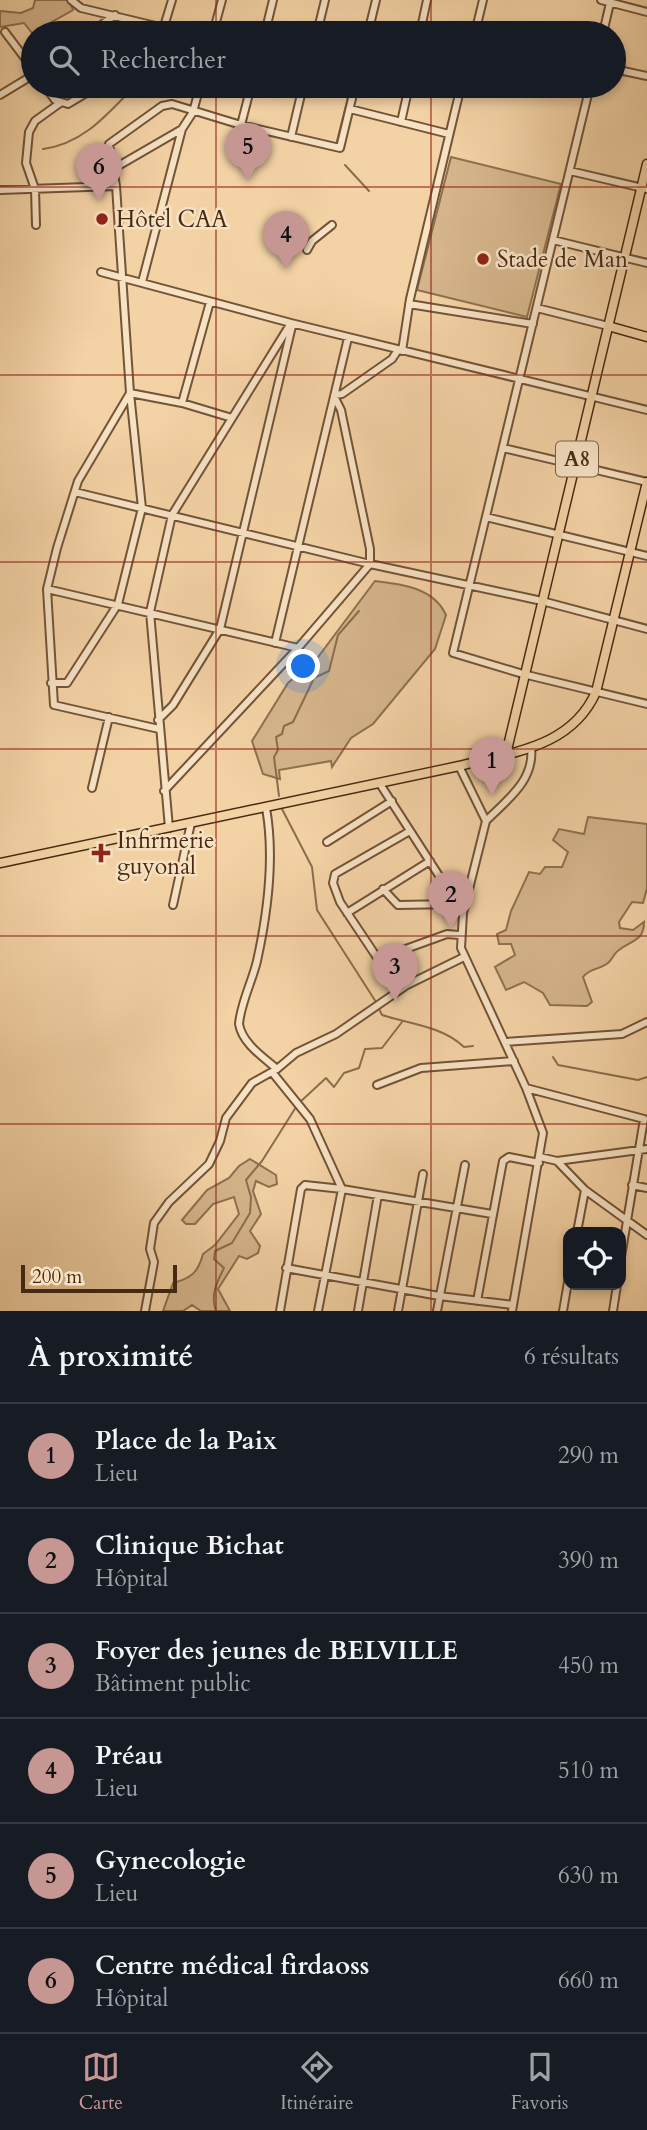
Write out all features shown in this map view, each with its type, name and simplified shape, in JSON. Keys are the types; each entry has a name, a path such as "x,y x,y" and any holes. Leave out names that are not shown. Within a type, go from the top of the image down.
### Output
{"main road":[{"name":"A8","path":"506,754 624,258 644,189 647,164"},
{"path":"608,326 647,337"},
{"path":"0,863 459,766 548,741 579,722 596,692 647,482"}],"street":[{"path":"71,0 80,8 133,21"},
{"path":"166,21 172,0"},
{"path":"216,21 222,0"},
{"path":"268,21 273,0"},
{"path":"320,21 325,0"},
{"path":"371,21 376,0"},
{"path":"423,21 427,0"},
{"path":"478,21 483,0"},
{"path":"601,0 647,12"},
{"path":"606,21 610,3"},
{"path":"107,21 115,15"},
{"path":"5,32 21,53"},
{"path":"626,72 647,76"},
{"path":"0,94 21,82"},
{"path":"56,98 60,103"},
{"path":"36,225 35,190 26,163 29,132 35,121 60,103 73,103 80,98"},
{"path":"142,282 182,129 193,113 197,98"},
{"path":"242,125 248,98"},
{"path":"290,136 300,98"},
{"path":"51,683 67,683 118,604 142,508 110,141 167,104 193,113 340,148 352,98"},
{"path":"401,122 406,98"},
{"path":"335,396 382,366 400,350 458,98"},
{"path":"587,98 454,654 647,704"},
{"path":"349,109 449,134"},
{"path":"113,169 182,129"},
{"path":"570,171 644,189"},
{"path":"0,190 116,186"},
{"path":"307,250 312,241 332,225"},
{"path":"553,240 647,263"},
{"path":"101,272 292,324 647,410"},
{"path":"182,402 210,302"},
{"path":"409,304 533,324"},
{"path":"537,308 608,326"},
{"path":"169,828 150,612 172,515 292,324"},
{"path":"158,720 173,705 220,629 292,324"},
{"path":"275,643 348,338"},
{"path":"130,393 182,402 232,418"},
{"path":"130,393 75,492 47,589 52,701 57,707 159,730"},
{"path":"164,791 298,648 370,564 370,548 341,410 335,396"},
{"path":"503,448 647,482"},
{"path":"75,492 370,564 542,601 647,629"},
{"path":"486,517 647,556"},
{"path":"47,589 298,648"},
{"path":"92,788 108,718"},
{"path":"286,1268 513,1308 543,1133 514,1060 464,957 459,935 486,821 525,781 532,758 531,747"},
{"path":"459,766 486,821"},
{"path":"380,783 463,913"},
{"path":"327,842 392,802"},
{"path":"266,808 271,849 266,914 239,1024 241,1032 252,1047 303,1109 342,1189 318,1311"},
{"path":"173,905 191,823"},
{"path":"410,831 335,874 333,883 347,913 378,959 447,934 459,935"},
{"path":"347,913 430,862"},
{"path":"383,889 398,905 455,904"},
{"path":"145,1311 154,1262 150,1249 154,1223 159,1212 208,1164 232,1107 257,1078 274,1071 296,1053 335,1034 407,985 464,957"},
{"path":"505,1042 622,1034 647,1022"},
{"path":"377,1085 421,1068 514,1060"},
{"path":"526,1088 639,1115 644,1119 625,1227"},
{"path":"477,1301 505,1157 557,1161 647,1149"},
{"path":"557,1161 585,1190 647,1235"},
{"path":"436,1311 465,1165"},
{"path":"398,1311 423,1174"},
{"path":"279,1311 300,1189 310,1184 492,1214"},
{"path":"632,1185 647,1188"},
{"path":"578,1227 585,1190"},
{"path":"358,1311 378,1195"},
{"path":"563,1311 567,1290"},
{"path":"613,1311 616,1290"}],"shaded area":[{"path":"35,0 69,0 73,10 53,21 21,21 21,24 0,27 0,11 21,13 33,8"},
{"name":"Stade de Man","path":"451,157 561,184 527,317 417,290"},
{"path":"375,581 416,589 441,606 446,615 435,649 373,724 351,738 332,767 331,761 279,770 280,779 263,774 252,741 288,683 318,657"},
{"path":"588,817 647,824 647,888 643,903 632,902 619,922 620,928 633,930 644,922 642,933 617,951 608,963 583,977 592,1002 587,1006 550,1005 543,993 524,982 506,990 495,967 515,955 511,944 499,944 497,934 506,930 511,911 529,872 540,874 545,867 562,867 568,852 553,840 559,829 584,834"},
{"path":"250,1159 276,1175 277,1184 269,1187 256,1181 253,1191 261,1214 250,1231 260,1246 258,1253 247,1259 239,1256 218,1289 230,1311 201,1311 192,1305 183,1311 163,1311 173,1283 193,1273 203,1254 215,1245 239,1214 234,1197 213,1204 195,1224 186,1224 182,1220 207,1190 229,1178 239,1166"}],"waterway":[{"path":"367,21 373,0"},
{"path":"43,149 80,136 123,98"},
{"path":"337,141 348,98"},
{"path":"345,165 369,191"},
{"path":"279,796 274,757 278,750 276,737 282,734 284,726 293,722 314,678 329,671 338,635 359,611"},
{"path":"282,809 312,867 317,910 376,1002"},
{"path":"379,1009 382,1015 436,1030 464,1047 473,1046"},
{"path":"299,1103 326,1078 334,1087 344,1073 359,1068 365,1049 382,1048 402,1022"},
{"path":"553,1057 558,1065 638,1080 647,1077"},
{"path":"216,1311 214,1294 224,1268 214,1259 215,1251 232,1243 250,1213 251,1197 246,1180 262,1161 296,1107"}],"place":[{"name":"Gynecologie","path":"248,181"},
{"name":"Centre médical firdaoss","path":"99,201"},
{"name":"Hôtel CAA","path":"102,219"},
{"name":"Stade de Man","path":"483,259"},
{"name":"Préau","path":"286,269"},
{"name":"Place de la Paix","path":"492,795"},
{"name":"Infirmerie guyonal","path":"101,853"},
{"name":"Clinique Bichat","path":"451,929"},
{"name":"Foyer des jeunes de BELVILLE","path":"395,1001"}]}
